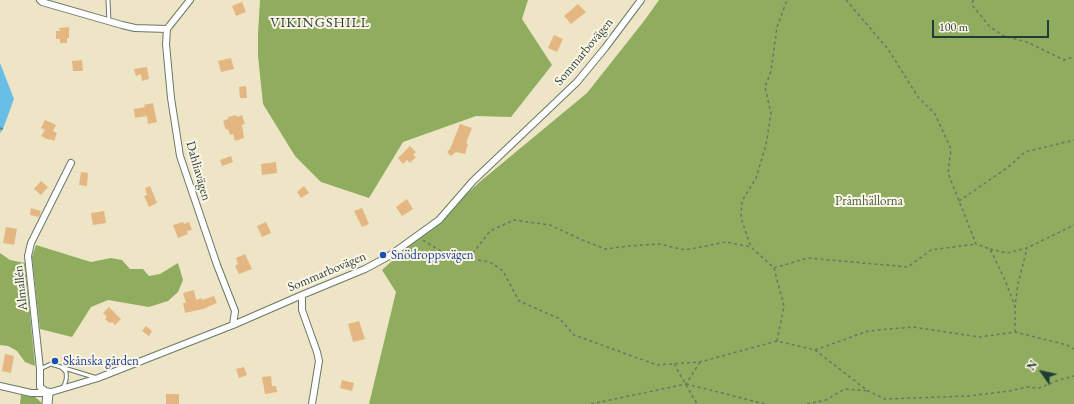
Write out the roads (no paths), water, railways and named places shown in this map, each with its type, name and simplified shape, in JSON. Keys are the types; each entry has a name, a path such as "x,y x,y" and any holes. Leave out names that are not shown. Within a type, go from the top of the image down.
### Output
{"street":[{"path":"40,0 42,2 109,22 135,28 167,29 190,0"},
{"name":"Sommarbovägen","path":"0,386 31,393 48,393 98,378 233,325 302,294 365,269 390,256 439,220 473,181 577,82 641,0"},
{"name":"Dahliavägen","path":"167,29 166,44 171,98 180,156 217,265 235,311 233,325"},
{"name":"Almallén","path":"48,393 40,387 40,369 28,256 32,243 71,163"},
{"path":"302,294 302,310 319,361 312,404"},
{"path":"47,404 48,393"}],"lane":[{"path":"108,0 109,22"},
{"path":"40,369 51,364 98,378"},
{"path":"61,367 66,372 66,381 62,390"}],"water":[{"path":"0,63 14,99 3,129 0,133"}],"place":[{"name":"Snödroppsvägen","path":"383,255"},
{"name":"Skånska gården","path":"55,361"}],"district":[{"name":"VIKINGSHILL","path":"320,23"}],"park label":[{"name":"Pråmhällorna","path":"869,201"}]}
